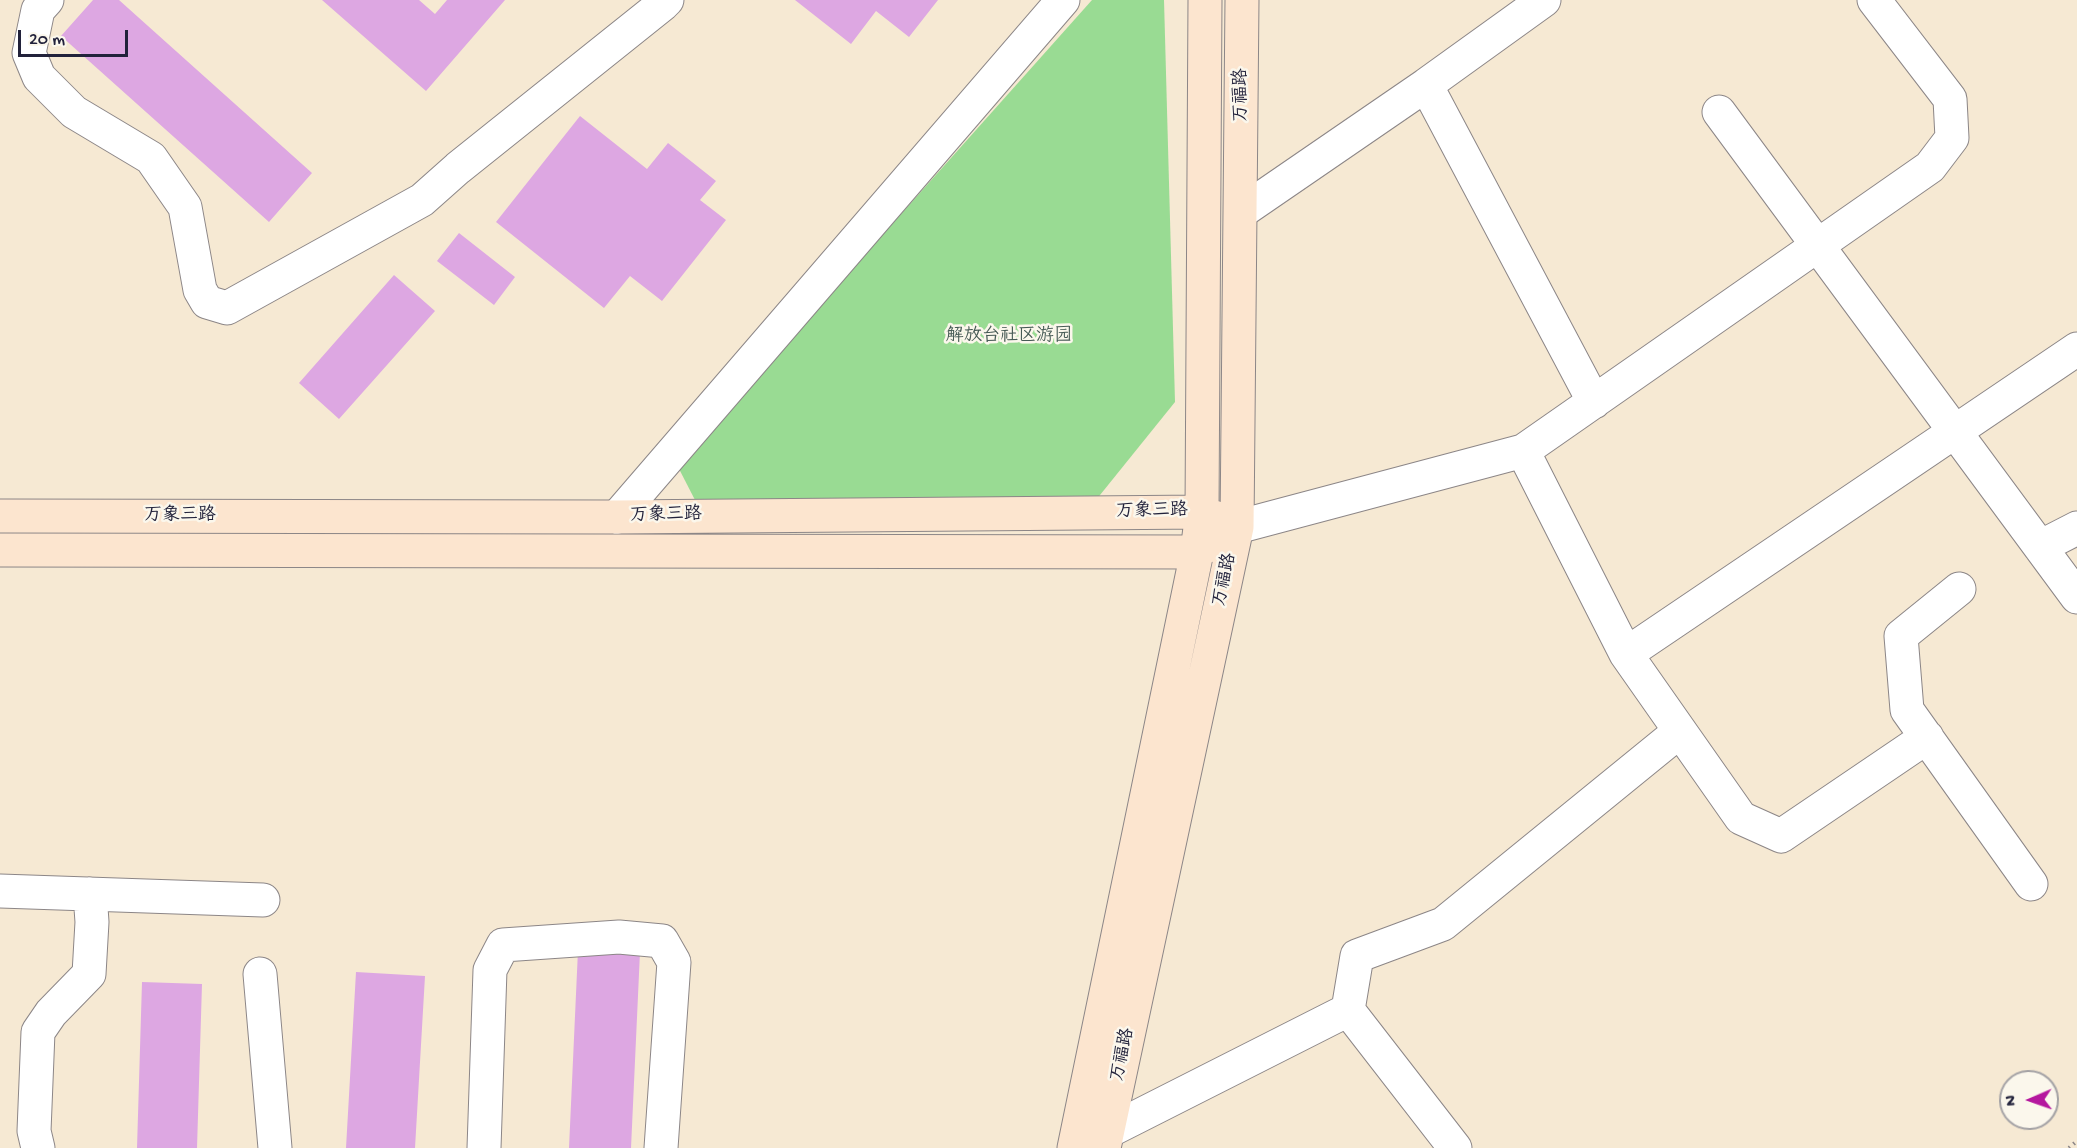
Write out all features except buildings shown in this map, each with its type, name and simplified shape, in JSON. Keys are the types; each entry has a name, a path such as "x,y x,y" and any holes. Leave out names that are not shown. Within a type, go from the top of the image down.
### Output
{"street":[{"path":"47,0 38,10 29,52 39,76 74,112 152,158 185,207 200,290 207,302 227,308 422,200 458,168 667,0"},
{"path":"617,517 1063,0"},
{"name":"万福路","path":"1074,1148 1197,552 1202,512 1205,0"},
{"name":"万福路","path":"1105,1140 1237,527 1242,0"},
{"path":"1241,212 1426,85 1544,0"},
{"path":"1197,552 1237,527 1523,451 1930,167 1952,138 1950,99 1874,0"},
{"path":"1426,85 1594,402"},
{"path":"1719,112 2077,597"},
{"path":"1626,654 2077,349"},
{"path":"1523,451 1626,654 1742,818 1781,836 1927,737"},
{"name":"万象三路","path":"0,516 617,517 1202,512 1237,527"},
{"path":"2040,547 2077,528"},
{"name":"万象三路","path":"0,550 1197,552"},
{"path":"1959,589 1901,636 1907,710 2031,884"},
{"path":"1455,1148 1348,1010 1357,956 1443,924 1680,731"},
{"path":"0,891 263,900"},
{"path":"38,1148 34,1131 38,1032 51,1013 89,974 92,922 90,894"},
{"path":"484,1148 490,970 503,945 619,937 662,941 674,962 661,1148"},
{"path":"260,974 275,1148"},
{"path":"1105,1140 1348,1010"}],"path":[{"path":"2069,1148 2077,1141"}],"green space":[{"name":"解放台社区游园","path":"1092,0 1164,0 1175,402 1096,500 695,500 677,465"}]}
